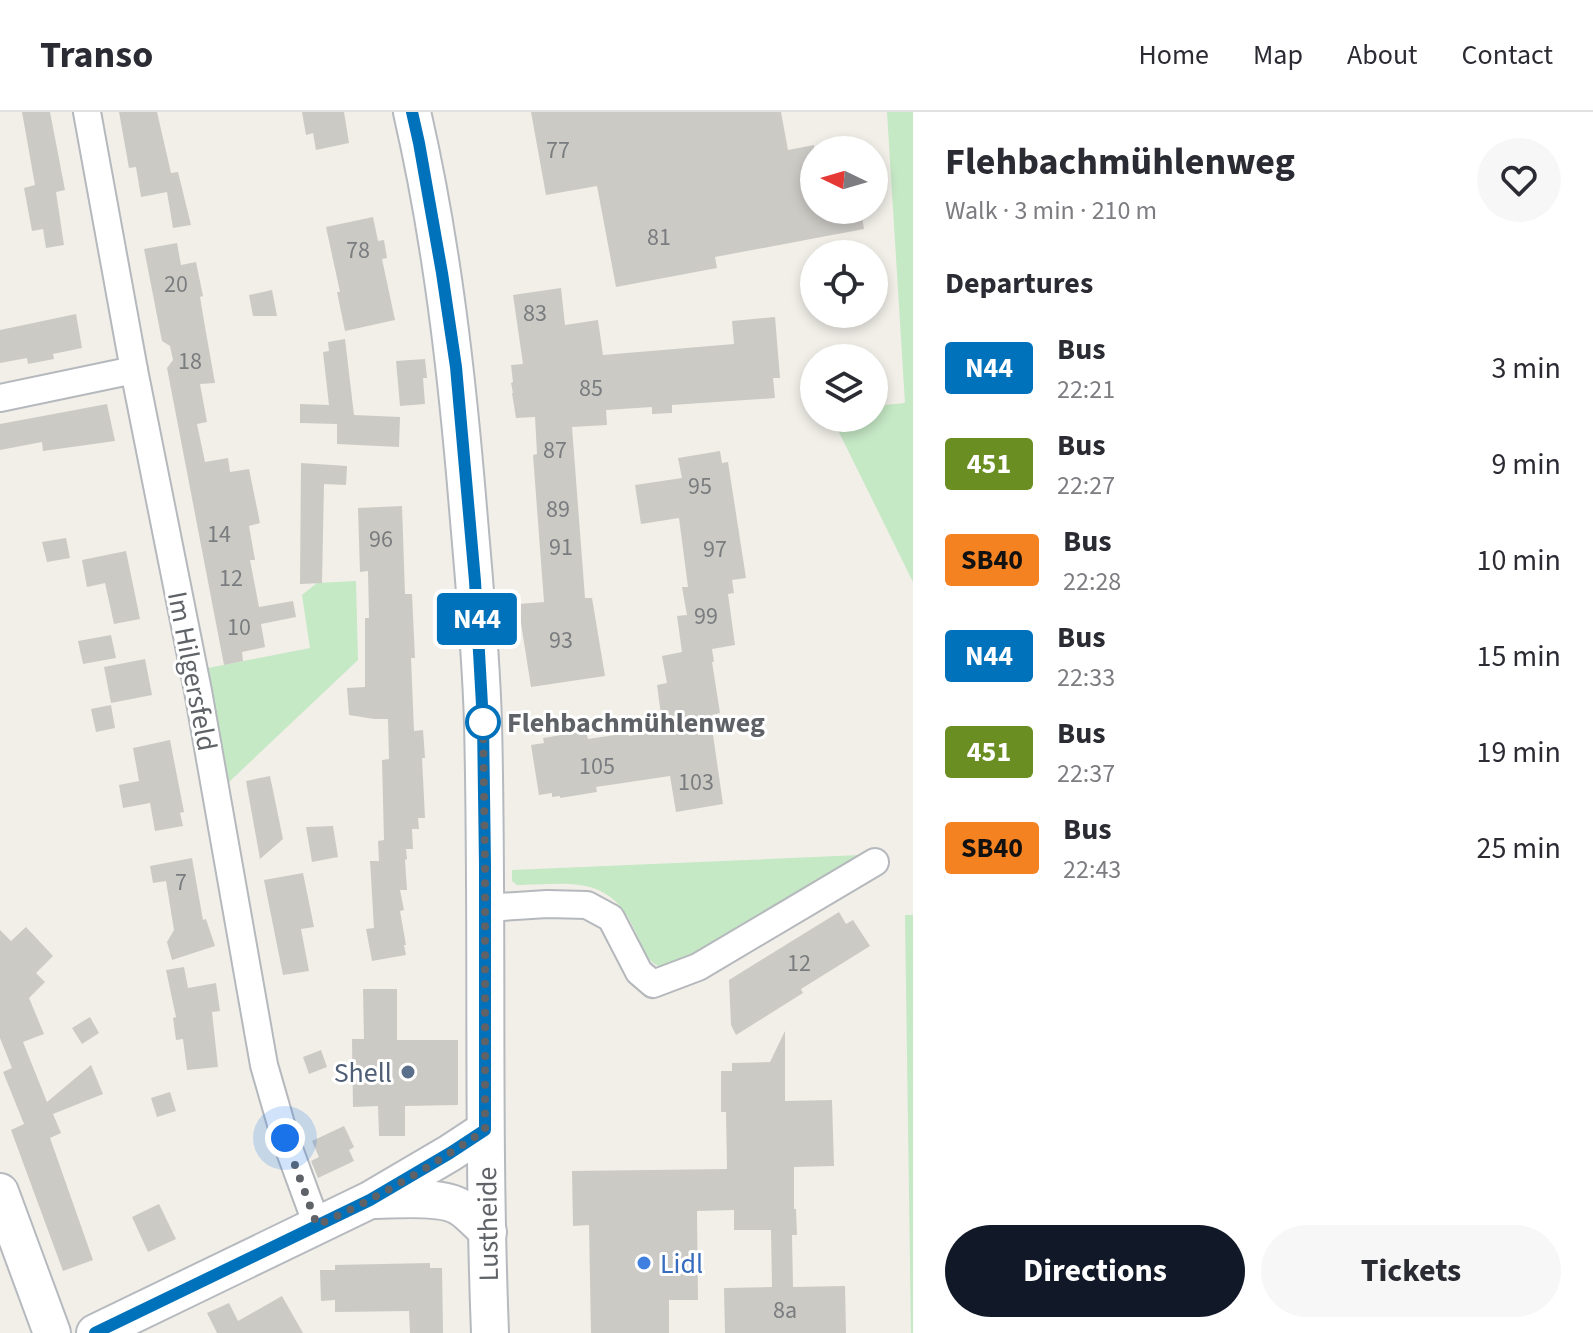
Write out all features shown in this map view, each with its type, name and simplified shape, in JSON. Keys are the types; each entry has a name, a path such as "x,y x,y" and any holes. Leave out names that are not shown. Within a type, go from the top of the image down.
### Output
{"main road":[{"name":"Lustheide","path":"412,112 442,273 459,405 475,581 483,714 485,1130 490,1333"},
{"path":"95,1333 370,1200 485,1130"},
{"path":"0,1192 52,1333"},
{"path":"370,1200 428,1199 453,1203 488,1232"}],"street":[{"name":"Im Hilgersfeld","path":"87,112 134,370 198,691 264,1065 285,1138 317,1225"},
{"path":"0,398 134,370"},
{"path":"485,908 587,905 611,918 639,972 653,984 698,967 875,862"}],"green space":[{"path":"887,112 913,112 913,582 839,432 888,432 888,405 905,403"},
{"path":"356,581 358,660 229,782 208,668 310,648 302,595 317,583"},
{"path":"860,855 691,959 662,968 648,957 629,919 606,894 577,885 517,885 512,881 512,870"},
{"path":"905,915 913,915 913,1333 911,1333"}],"building":[{"path":"22,112 50,112 65,190 56,192 64,245 46,248 43,229 32,231 24,188 35,185"},
{"path":"119,112 157,112 171,173 178,172 191,225 173,228 167,192 141,197 136,167 129,168"},
{"path":"302,112 344,112 349,143 316,150 313,133 306,135"},
{"path":"531,112 781,112 788,150 800,148 800,224 863,224 864,229 715,257 717,268 616,287 597,186 546,195"},
{"path":"373,217 378,241 384,240 387,258 382,259 395,320 345,331 326,227"},
{"path":"177,243 181,265 196,262 215,383 200,384 207,422 197,424 205,462 228,458 230,472 249,469 260,523 249,526 255,560 250,560 259,607 293,601 296,617 261,624 265,647 242,652 243,661 224,665 167,368 173,360 170,346 162,341 144,249"},
{"path":"561,288 565,325 598,320 603,355 734,344 732,321 775,317 780,378 773,378 775,398 672,405 672,413 652,414 652,407 606,410 607,425 572,427 585,598 592,598 605,676 531,687 518,604 544,602 533,455 537,454 535,417 516,418 512,393 511,365 523,364 513,295"},
{"path":"272,290 277,316 253,316 249,295"},
{"path":"76,314 82,348 53,354 54,359 28,364 27,358 0,363 0,330"},
{"path":"345,339 354,415 400,417 399,447 337,444 337,424 300,423 300,404 329,405 323,352 329,351 328,342"},
{"path":"425,359 425,404 400,406 396,361"},
{"path":"107,404 115,441 43,451 42,442 0,450 0,424"},
{"path":"720,451 722,463 728,462 746,578 732,580 734,593 728,594 735,645 712,649 720,713 712,715 712,728 723,804 676,812 670,776 596,787 597,792 560,798 552,797 552,793 539,795 531,745 544,743 543,738 586,731 588,739 663,730 657,685 667,683 662,656 682,652 677,616 687,615 682,587 688,587 679,518 641,524 635,485 682,478 678,458"},
{"path":"301,463 347,466 346,485 324,484 322,583 300,584"},
{"path":"402,506 405,594 412,594 414,731 423,730 425,818 418,818 419,829 412,829 413,849 406,849 405,860 407,890 400,890 406,955 372,961 366,929 374,928 370,861 379,861 378,841 384,840 382,760 389,759 388,719 349,715 347,688 365,687 365,618 369,618 368,571 360,572 358,508"},
{"path":"66,538 70,558 47,562 42,542"},
{"path":"126,551 140,619 114,624 105,583 87,587 82,560"},
{"path":"111,635 116,658 83,664 78,641"},
{"path":"145,659 152,695 111,703 104,667"},
{"path":"111,705 115,728 96,732 91,709"},
{"path":"170,740 184,812 180,813 183,826 155,831 150,803 123,808 119,785 139,781 133,748"},
{"path":"270,776 283,839 260,859 246,781"},
{"path":"333,826 338,857 312,862 306,827"},
{"path":"192,858 203,920 206,919 215,946 172,960 167,942 174,930 166,881 153,883 150,866"},
{"path":"303,873 314,927 301,929 309,971 283,975 264,880"},
{"path":"839,912 846,924 853,920 870,946 736,1035 731,1025 729,980"},
{"path":"26,927 53,956 36,973 45,982 29,998 44,1034 23,1042 47,1102 91,1065 103,1094 53,1114 61,1133 50,1138 93,1260 63,1271 11,1130 24,1124 3,1072 12,1068 0,1038 0,930 11,941"},
{"path":"184,967 188,988 216,983 220,1011 212,1012 218,1067 187,1070 183,1039 176,1040 173,1018 176,1017 166,970"},
{"path":"363,989 397,989 397,1040 458,1040 458,1105 405,1106 405,1136 379,1136 378,1106 353,1107 352,1039 364,1039"},
{"path":"90,1017 99,1033 82,1044 72,1028"},
{"path":"785,1031 785,1101 832,1100 834,1166 794,1167 797,1235 792,1235 793,1287 845,1286 846,1333 725,1333 724,1288 772,1287 771,1230 734,1230 734,1210 697,1211 698,1300 669,1300 669,1333 591,1333 589,1225 573,1226 572,1171 727,1169 726,1112 721,1112 721,1071 732,1071 732,1063 770,1062"},
{"path":"321,1050 327,1067 309,1074 303,1057"},
{"path":"170,1092 176,1111 157,1117 151,1098"},
{"path":"344,1126 354,1147 349,1150 354,1161 318,1178 311,1161 319,1157 312,1141"},
{"path":"159,1204 176,1239 148,1252 132,1217"},
{"path":"430,1263 430,1268 442,1268 443,1333 410,1333 409,1311 335,1312 335,1300 321,1301 320,1270 335,1270 335,1265"},
{"path":"282,1296 303,1333 217,1333 207,1313 229,1303 238,1321"}],"bus line":[{"name":"N44","path":"95,1333 370,1200 485,1130 483,723 475,581 456,367 412,112"}],"place":[{"name":"Flehbachmühlenweg","path":"483,722"},
{"name":"Shell","path":"408,1072"},
{"name":"Lidl","path":"644,1263"}],"route":[{"path":"285,1138 317,1225 370,1200 485,1130 483,722"}]}
